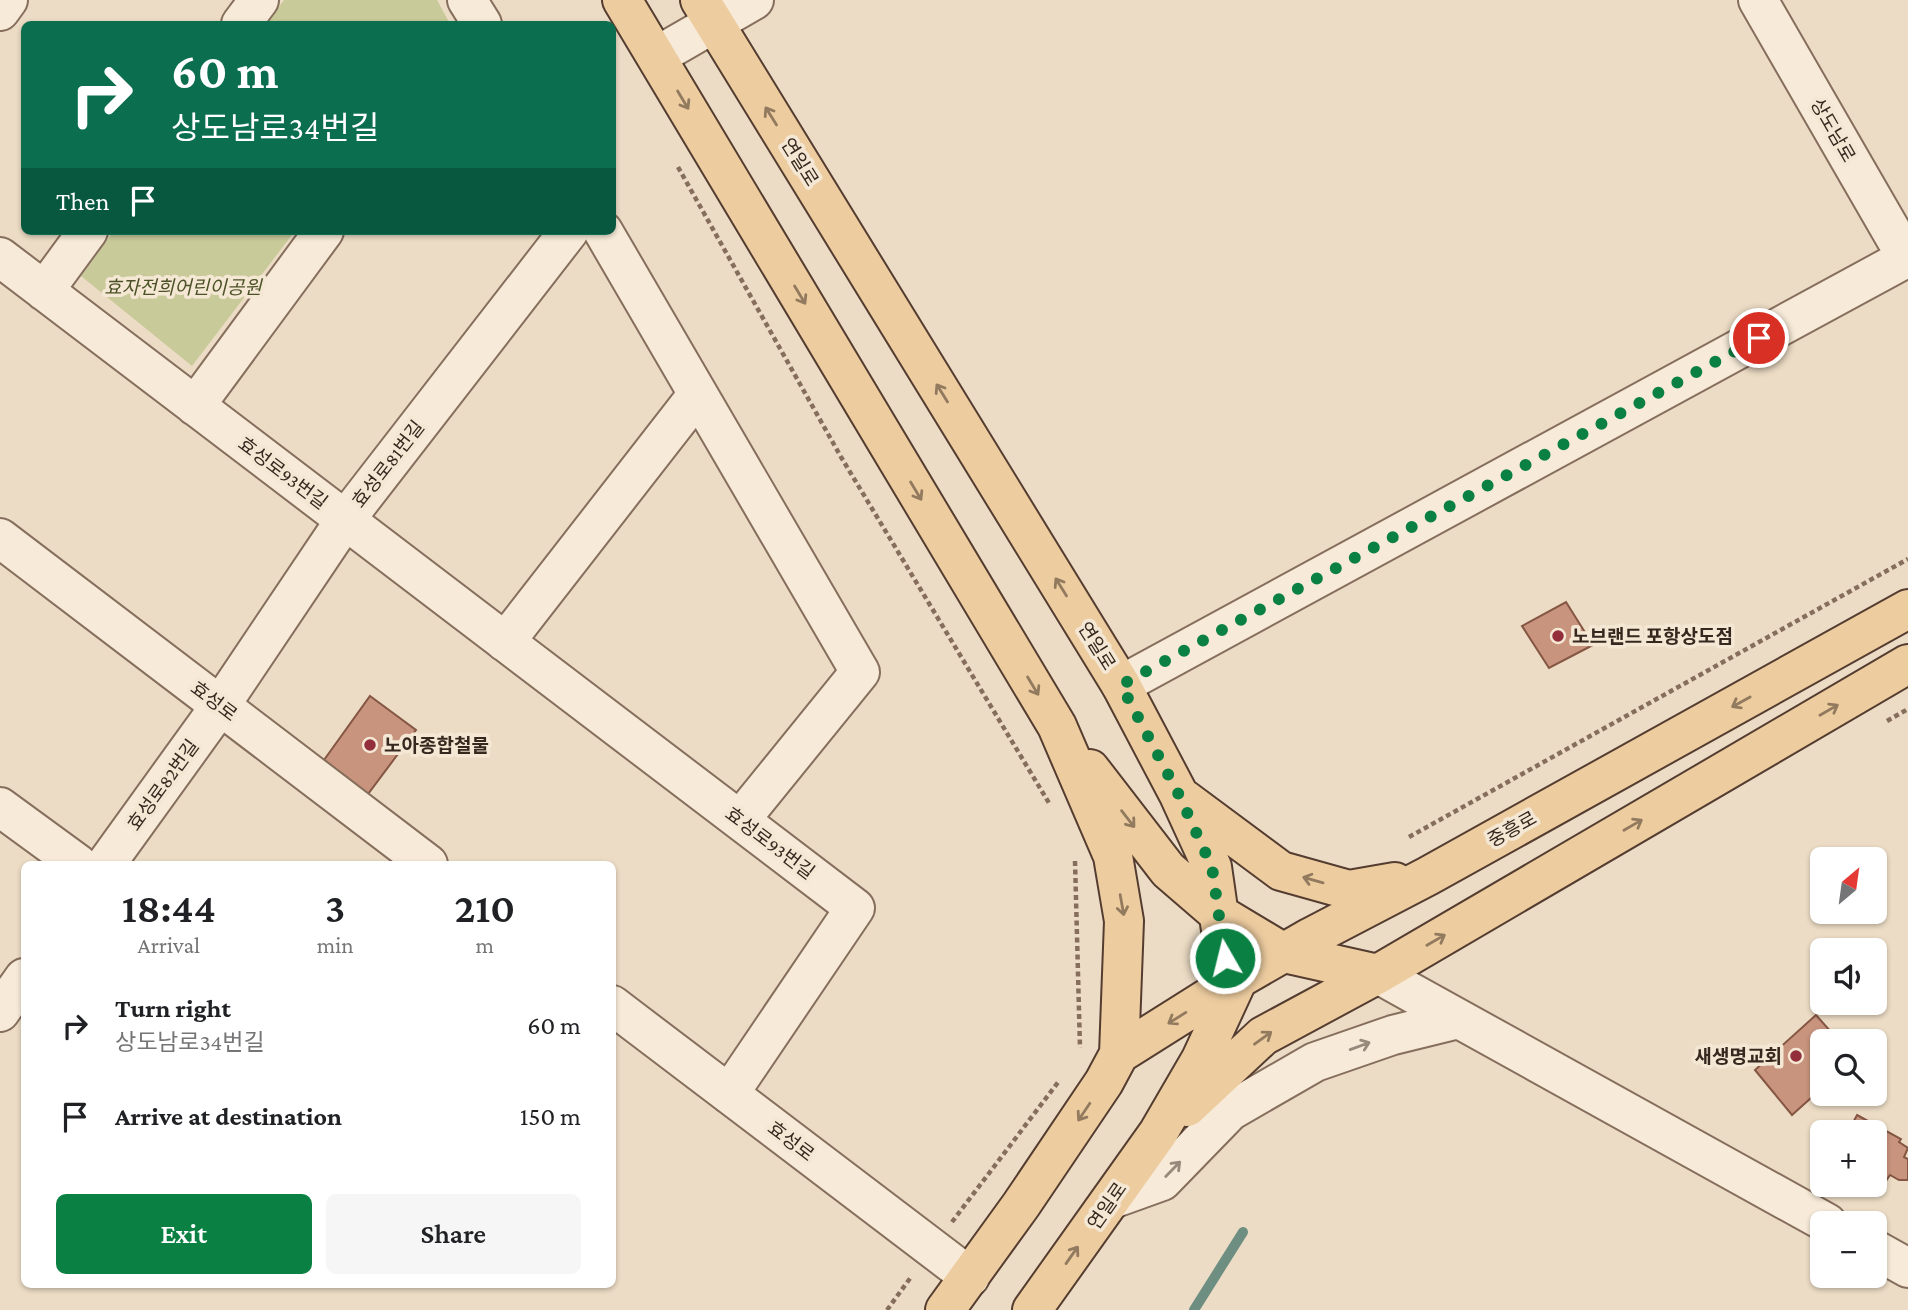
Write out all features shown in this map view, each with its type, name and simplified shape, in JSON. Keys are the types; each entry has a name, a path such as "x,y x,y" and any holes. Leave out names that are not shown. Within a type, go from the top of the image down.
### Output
{"main road":[{"path":"622,0 1057,726 1168,870 1219,914 1284,953 1377,974"},
{"name":"연일로","path":"707,11 1121,685 1179,795 1212,867 1225,958 1238,979 1201,1059 1158,1133 1032,1310"},
{"name":"중흥로","path":"1119,1054 1284,953 1908,609"},
{"path":"1158,1133 1263,1036 1377,974 1908,664"},
{"path":"946,1310 1104,1082 1119,1054 1125,920 1113,856 1057,726"},
{"path":"1179,795 1281,871 1349,890 1428,876"}],"street":[{"path":"0,11 8,0"},
{"path":"243,21 259,0"},
{"path":"657,56 707,11 754,0"},
{"name":"상도남로","path":"1758,0 1908,258"},
{"path":"44,291 85,235"},
{"path":"195,406 321,235"},
{"name":"효성로81번길","path":"219,706 345,520 566,235"},
{"path":"605,235 860,672 740,820"},
{"name":"효성로93번길","path":"0,257 855,908 729,1094"},
{"path":"1121,685 1908,258"},
{"path":"505,642 698,394"},
{"name":"효성로","path":"0,538 424,861"},
{"name":"효성로82번길","path":"108,861 219,706"},
{"path":"0,807 74,861"},
{"path":"1377,974 1810,1214"},
{"path":"0,1012 21,982"},
{"name":"효성로","path":"616,1008 970,1278"},
{"path":"1112,1199 1162,1181 1230,1111 1315,1062 1393,1035 1458,1019"}],"path":[{"path":"673,159 841,457 1053,810"},
{"path":"1409,837 1908,559"},
{"path":"1075,859 1080,1052"},
{"path":"887,1310 1064,1074"}],"green space":[{"path":"284,0 437,0 448,21 268,21"},
{"name":"효자전희어린이공원","path":"111,235 292,235 192,366 81,276"}],"building":[{"name":"노브랜드 포항상도점","path":"1566,602 1593,645 1549,668 1522,626"},
{"name":"노아종합철물","path":"370,696 416,730 368,794 324,760"},
{"name":"새생명교회","path":"1816,1015 1828,1029 1810,1029 1810,1099 1792,1115 1755,1070"},
{"path":"1887,1131 1901,1139 1899,1142 1908,1148 1904,1157 1908,1159 1908,1180 1899,1180 1890,1175 1887,1180"}],"waterway":[{"path":"1194,1310 1243,1232"}],"place":[{"name":"노브랜드 포항상도점","path":"1558,636"},
{"name":"노아종합철물","path":"370,745"},
{"name":"새생명교회","path":"1796,1056"}],"route":[{"path":"1225,958 1212,867 1179,795 1121,685 1759,338"}]}
